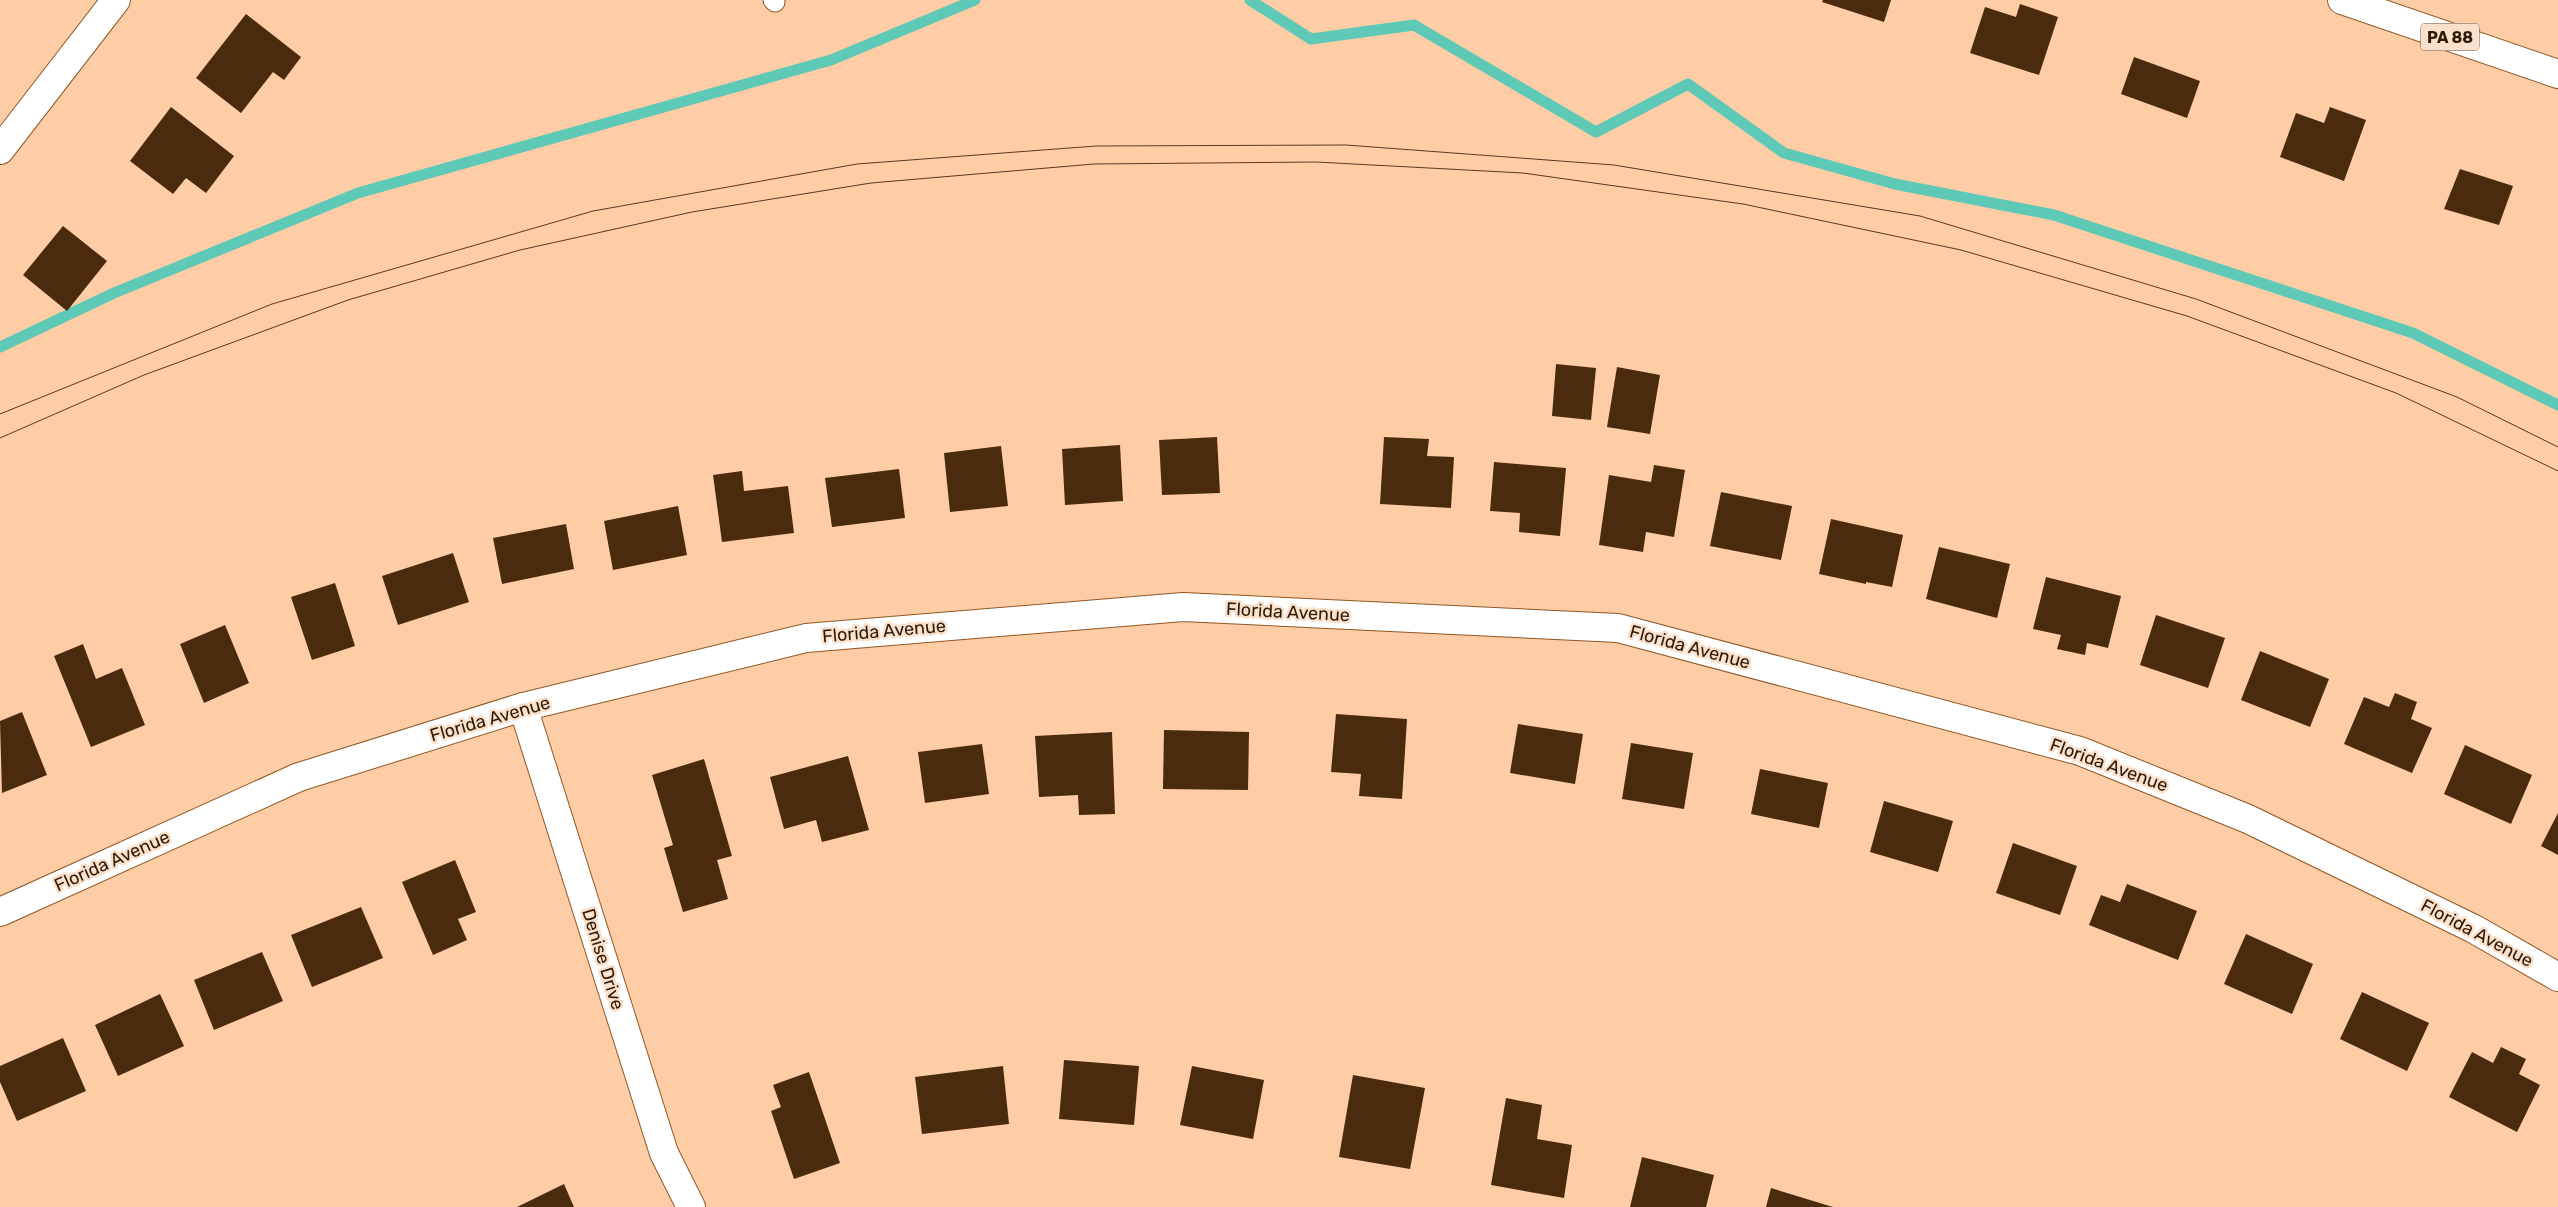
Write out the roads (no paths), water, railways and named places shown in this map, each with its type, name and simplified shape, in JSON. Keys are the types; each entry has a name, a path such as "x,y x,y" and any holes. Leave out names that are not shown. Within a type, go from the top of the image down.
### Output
{"street":[{"path":"0,150 116,0"},
{"name":"PA 88","path":"2342,0 2558,74"},
{"name":"Florida Avenue","path":"0,912 299,777 523,707 806,638 1183,607 1618,628 2080,751 2248,819 2474,929 2558,977"},
{"name":"Denise Drive","path":"523,707 664,1154 691,1207"}],"waterway":[{"path":"0,347 114,293 358,193 831,60 975,0"},
{"path":"1250,0 1311,39 1414,25 1596,132 1688,84 1784,153 1895,184 2054,215 2413,333 2558,405"}],"tram line":[{"path":"0,414 272,304 593,211 857,164 1096,146 1346,145 1614,165 1920,216 2196,299 2457,397 2558,447"},
{"path":"0,438 144,375 348,300 520,250 692,212 871,183 1094,164 1316,162 1523,173 1743,204 1961,250 2187,316 2396,393 2558,471"}]}
